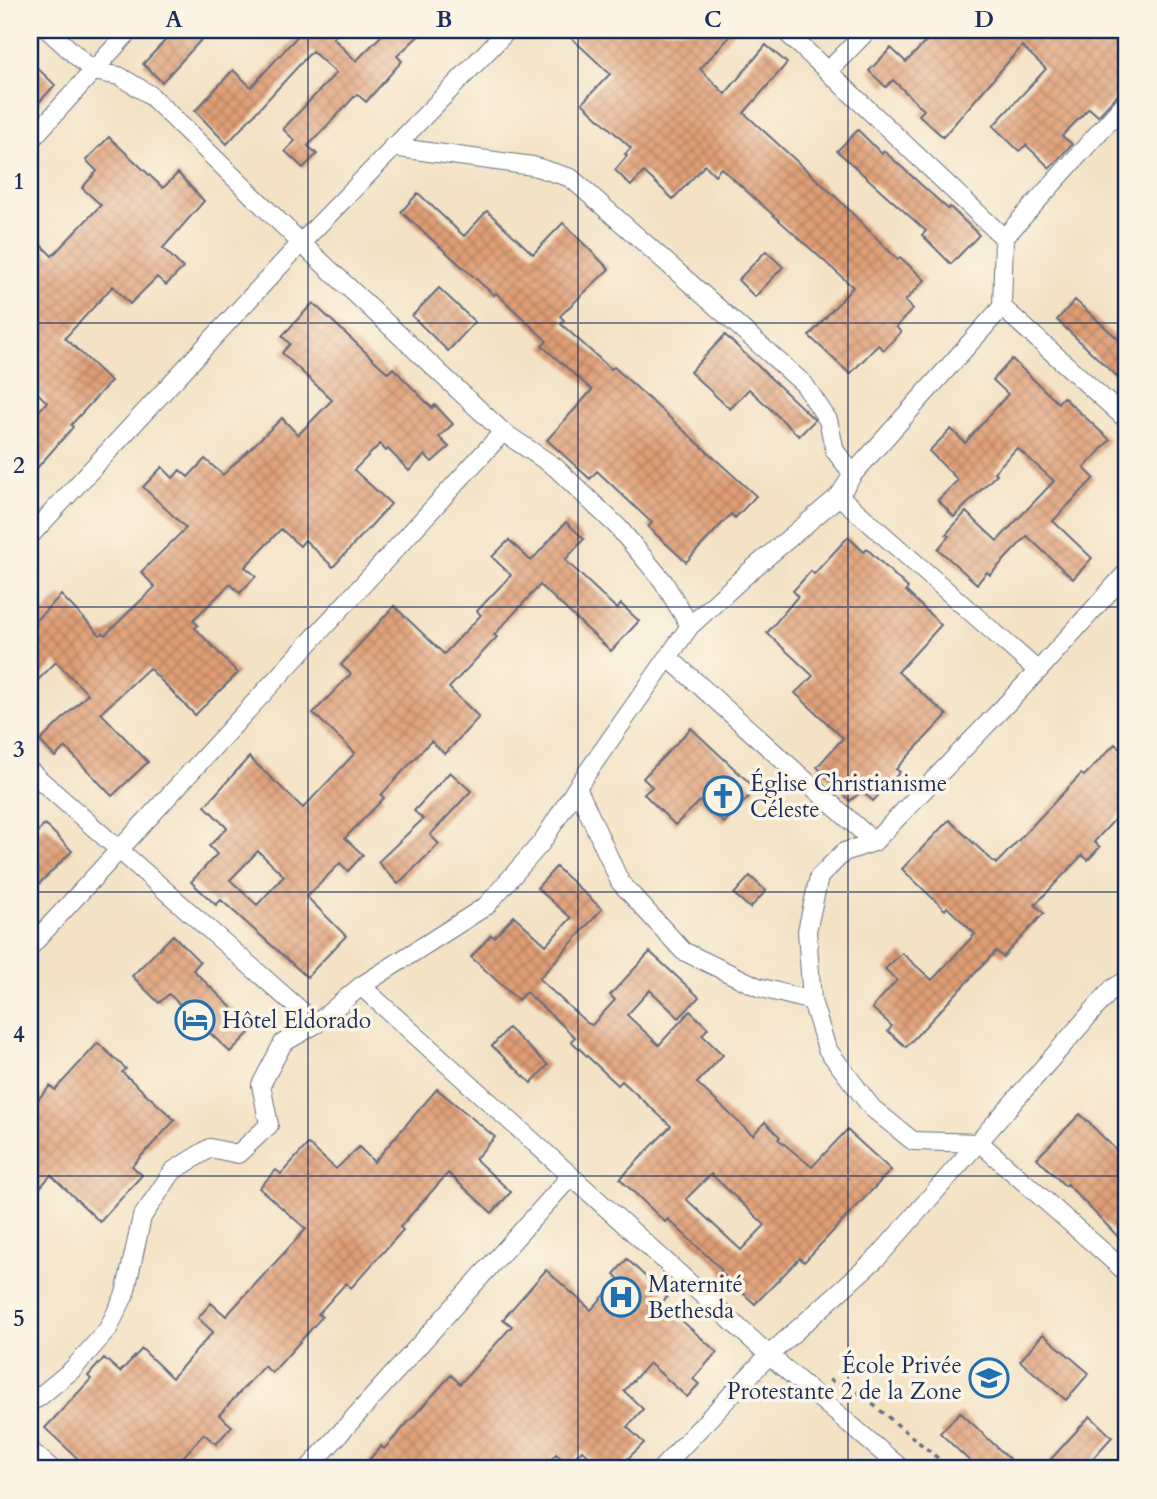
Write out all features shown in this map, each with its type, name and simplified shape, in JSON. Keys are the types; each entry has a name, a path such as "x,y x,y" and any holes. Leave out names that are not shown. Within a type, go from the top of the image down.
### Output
{"street":[{"path":"48,30 93,71 119,76 149,94 301,243 503,432 555,467 618,527 663,581 690,626"},
{"path":"30,141 130,30"},
{"path":"30,537 301,243 508,30"},
{"path":"784,30 1004,238"},
{"path":"828,71 867,30"},
{"path":"30,1402 73,1369 108,1329 125,1294 142,1217 173,1171 210,1148 238,1154 269,1125 261,1086 283,1043 316,1024 361,986 485,906 542,842 690,626 839,496 853,474 1002,307 1004,238 1127,101"},
{"path":"393,147 533,166 570,178 804,384 828,421 835,451 853,474"},
{"path":"1002,307 1127,420"},
{"path":"30,947 503,432"},
{"path":"839,496 1038,671"},
{"path":"1127,572 1038,671 874,842 844,852 819,877 807,931 812,1001 827,1049 872,1108 913,1141 980,1143 1127,1273"},
{"path":"669,658 874,842"},
{"path":"30,771 316,1024"},
{"path":"577,788 620,882 683,950 758,986 812,1001"},
{"path":"661,1469 769,1355 879,1256 1112,989 1127,979"},
{"path":"361,986 769,1355 902,1469"},
{"path":"307,1469 571,1176"},
{"path":"30,1450 52,1469"}],"path":[{"path":"820,1376 858,1392 951,1469"}],"building":[{"path":"175,30 193,30 202,39 162,82 143,64"},
{"path":"303,30 341,30 333,38 356,61 387,30 425,30 397,56 402,61 366,102 357,94 308,146 317,154 303,168 285,151 295,141 283,129 336,73 312,51 227,144 195,111 233,70 251,87"},
{"path":"563,30 736,30 700,69 725,94 766,45 787,63 744,113 837,198 898,260 900,257 925,280 905,301 913,309 896,327 901,332 884,350 878,345 850,374 809,336 853,287 721,168 715,175 705,165 673,199 644,172 631,186 615,170 631,148 582,103 610,74"},
{"path":"937,30 1127,30 1127,85 1098,116 1089,108 1062,136 1072,144 1050,168 1026,145 1019,151 993,126 1046,69 1022,46 943,137 919,115 924,110 893,80 886,87 869,71 891,48 906,62"},
{"path":"30,61 55,85 30,112"},
{"path":"858,130 882,154 884,151 979,235 951,264 922,235 926,231 837,151"},
{"path":"109,137 163,188 178,173 204,201 163,248 183,268 166,285 157,277 130,304 113,286 65,338 111,381 30,476 30,421 47,402 30,386 30,234 52,256 101,205 82,188 97,171 86,160"},
{"path":"418,193 464,236 487,211 533,254 563,223 609,269 560,316 564,320 561,324 611,369 614,367 756,496 735,518 731,514 686,562 648,527 652,523 597,471 590,479 547,440 592,390 542,346 547,341 496,293 494,295 401,212"},
{"path":"766,251 783,267 755,297 738,280"},
{"path":"439,288 475,322 448,351 412,316"},
{"path":"1075,300 1127,347 1127,386 1057,320"},
{"path":"313,303 388,373 393,368 432,408 435,405 453,424 439,437 449,447 432,462 425,455 409,471 380,444 354,470 391,504 333,567 305,540 300,546 281,529 245,567 256,576 240,593 230,584 193,620 198,625 195,628 238,673 195,715 149,668 101,713 148,762 112,796 65,747 55,757 40,741 88,694 56,662 30,688 30,626 61,595 100,635 105,635 155,587 141,572 186,528 143,487 162,467 173,478 180,470 188,477 205,459 223,475 282,418 298,435 332,400 282,353 290,344 282,336"},
{"path":"725,335 815,420 799,436 749,389 730,409 690,372"},
{"path":"1012,359 1058,403 1063,397 1110,440 1084,468 1094,478 1053,521 1092,558 1073,579 1027,536 990,575 987,572 977,584 938,549 949,536 946,534 966,512 997,541 1054,481 1017,448 994,472 997,474 954,517 938,500 958,480 929,451 951,429 965,443 1008,394 993,380"},
{"path":"566,522 584,539 565,560 617,609 621,604 639,621 611,651 540,585 494,635 497,637 449,688 479,717 445,754 431,741 381,795 384,798 345,838 363,855 348,871 340,863 307,897 346,936 307,977 221,900 216,905 191,882 217,854 209,846 227,828 205,806 249,757 303,808 355,753 313,713 351,674 341,665 394,606 444,654 481,615 477,611 511,575 492,557 509,540 531,561","holes":["258,851 284,876 257,905 230,880"]},
{"path":"848,537 864,552 867,549 908,588 906,591 941,625 898,672 947,715 896,769 900,772 873,801 862,791 850,801 817,767 843,738 795,693 813,676 767,633 798,596 793,591 811,571 814,574"},
{"path":"691,728 756,789 724,823 700,801 675,825 644,794 652,787 643,778"},
{"path":"1115,744 1127,755 1127,806 1094,842 1100,847 1088,860 1082,855 1035,905 1044,913 1003,957 996,951 906,1047 888,1031 892,1026 872,1008 897,980 885,969 902,953 932,980 975,934 902,869 949,820 996,864 1081,774 1084,776"},
{"path":"450,772 471,791 430,835 439,844 398,884 378,862 423,819 414,811"},
{"path":"45,824 72,851 30,893 30,840"},
{"path":"556,867 602,909 539,979 587,1023 592,1025 615,1000 610,995 650,952 699,997 679,1018 650,990 627,1015 659,1045 690,1011 708,1028 702,1035 723,1055 697,1083 749,1132 753,1135 765,1122 780,1137 778,1139 812,1167 847,1130 891,1170 804,1262 800,1258 755,1304 668,1219 665,1222 620,1179 671,1126 622,1081 618,1085 571,1041 575,1037 526,992 518,1000 471,957 491,935 494,937 514,916 546,945 571,918 537,888","holes":["711,1174 765,1225 741,1250 686,1199"]},
{"path":"750,876 766,891 750,908 734,894"},
{"path":"173,935 200,962 193,970 255,1027 230,1052 169,994 159,1003 132,976"},
{"path":"508,1028 548,1065 531,1083 492,1046"},
{"path":"98,1043 126,1069 122,1072 175,1120 132,1166 142,1175 100,1222 51,1175 30,1199 30,1108 50,1086 55,1090"},
{"path":"437,1089 495,1137 475,1159 511,1192 492,1213 448,1173 400,1227 403,1230 351,1288 346,1283 318,1314 322,1317 272,1373 264,1366 219,1415 232,1426 216,1444 204,1434 172,1469 89,1469 45,1428 91,1379 88,1376 104,1358 120,1372 142,1349 172,1378 213,1332 198,1318 211,1303 226,1316 306,1229 259,1188 276,1170 281,1174 308,1144 336,1169 359,1147 374,1162"},
{"path":"1080,1114 1127,1161 1127,1246 1067,1184 1065,1186 1037,1158"},
{"path":"627,1259 667,1297 662,1303 717,1352 693,1379 699,1384 687,1397 649,1363 624,1391 643,1409 627,1427 644,1443 617,1469 602,1469 582,1450 568,1464 556,1454 543,1469 377,1469 368,1461 381,1446 384,1449 451,1375 460,1384 512,1326 503,1319 546,1270 591,1310 619,1279 614,1274"},
{"path":"1043,1334 1089,1373 1066,1400 1020,1361"},
{"path":"960,1412 1020,1469 978,1469 940,1433"},
{"path":"1090,1416 1112,1437 1083,1469 1042,1469"}],"place":[{"name":"Église Christianisme Céleste","path":"723,796"},
{"name":"Hôtel Eldorado","path":"195,1020"},
{"name":"Maternité Bethesda","path":"621,1297"},
{"name":"École Privée Protestante 2 de la Zone","path":"989,1378"}]}
